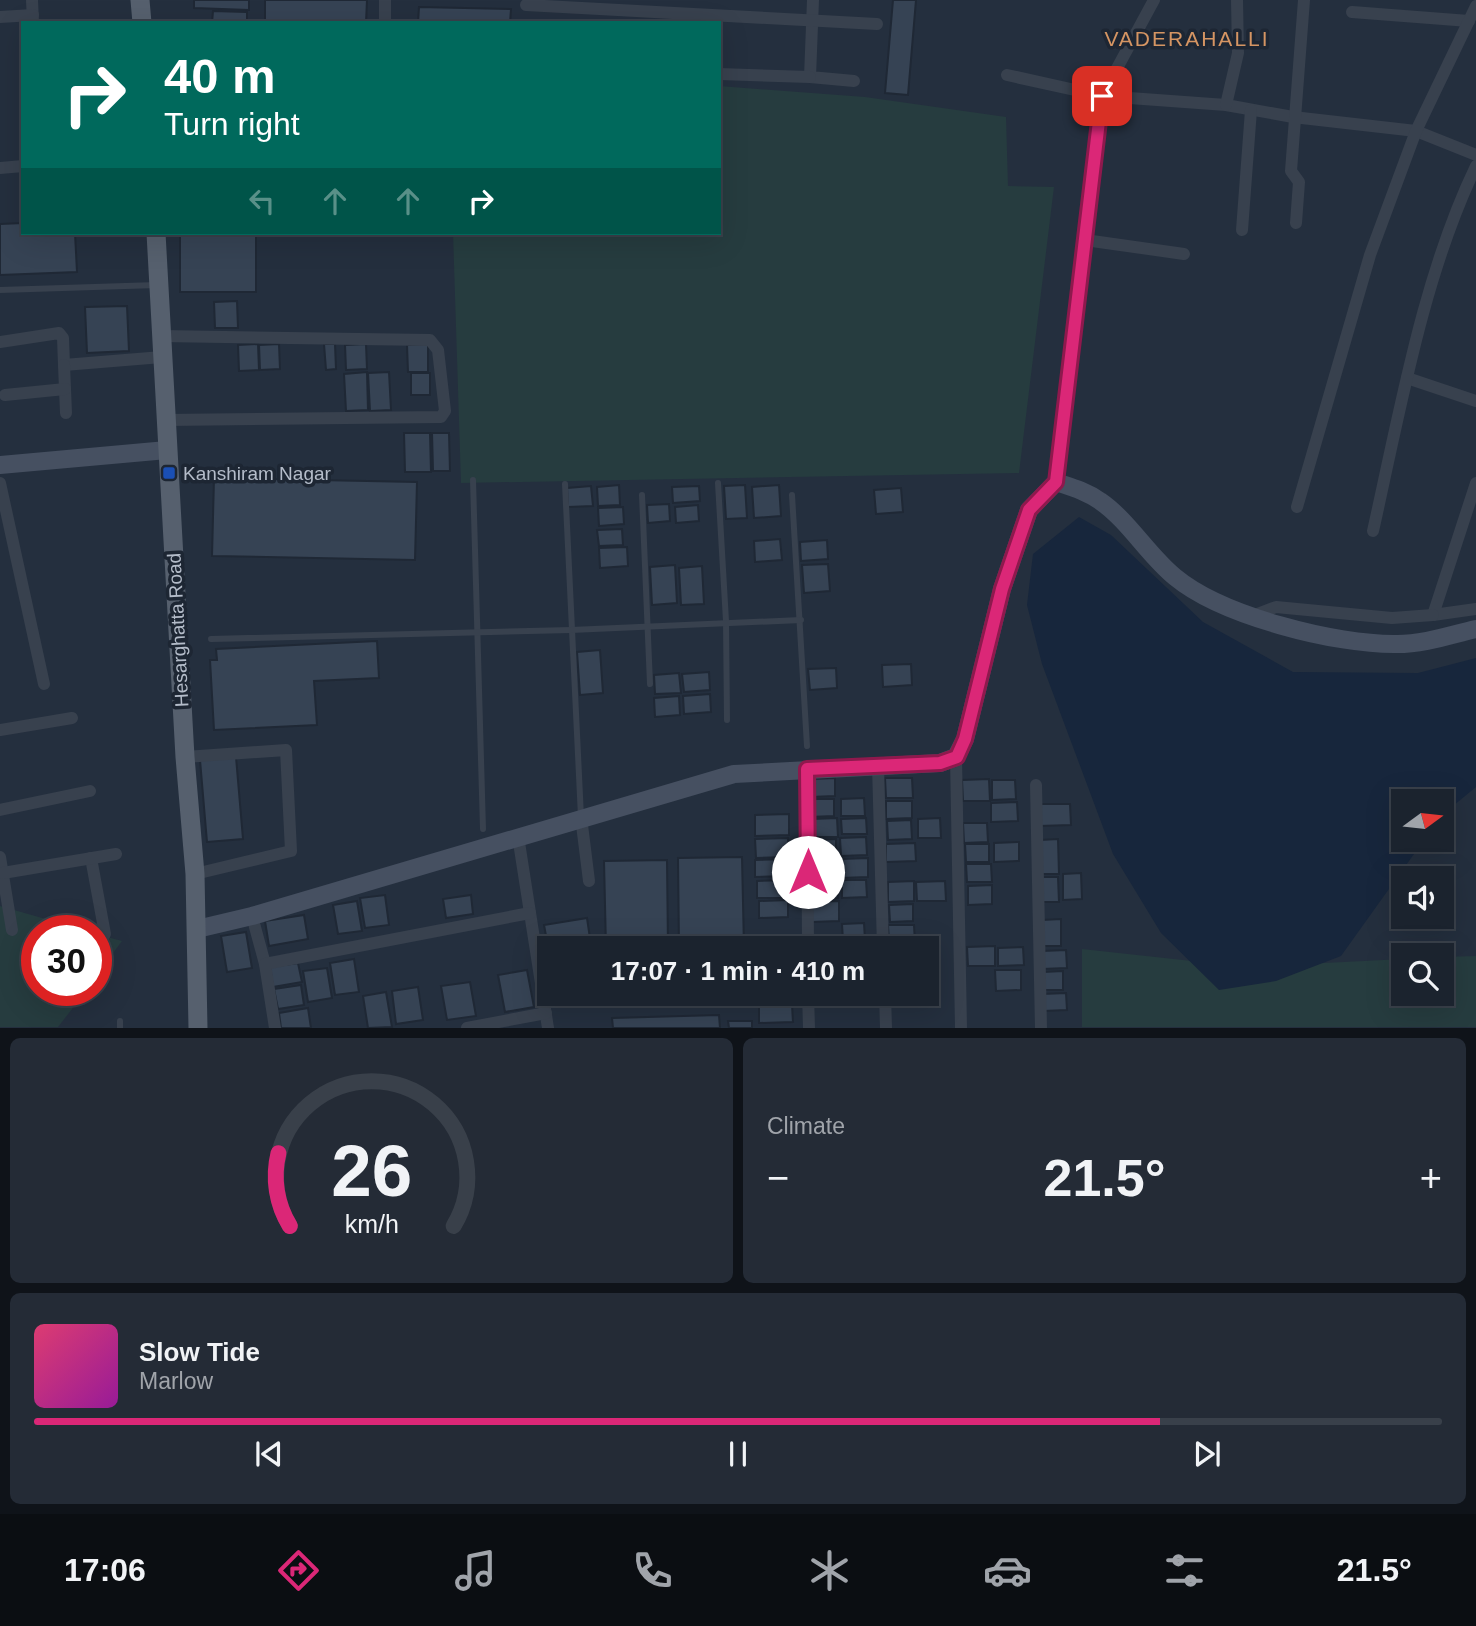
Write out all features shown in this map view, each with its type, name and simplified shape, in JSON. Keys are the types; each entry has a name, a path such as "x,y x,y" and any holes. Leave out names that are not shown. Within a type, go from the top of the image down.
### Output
{"main road":[{"path":"140,0 142,21"},
{"name":"Hesarghatta Road","path":"156,235 185,757 195,874 198,1027"}],"street":[{"path":"0,17 33,19 32,0"},
{"path":"385,0 385,21"},
{"path":"810,77 813,0"},
{"path":"961,1027 957,757 965,739 1002,589 1029,510 1056,482 1102,96 1154,0"},
{"path":"1226,105 1238,53 1237,0"},
{"path":"1296,223 1299,182 1291,173 1293,117 1304,0"},
{"path":"526,5 877,24"},
{"path":"1297,507 1370,255 1416,131 1476,6"},
{"path":"1352,12 1469,21"},
{"path":"721,74 810,77 854,82"},
{"path":"1007,75 1102,96 1226,105 1293,117 1416,131 1476,155"},
{"path":"1242,230 1251,110"},
{"path":"0,167 21,166"},
{"path":"1373,531 1407,378 1452,216 1476,166"},
{"path":"1084,240 1184,254"},
{"path":"0,342 59,333 63,338 66,413"},
{"path":"161,336 430,340 438,350 445,411 441,417 165,420"},
{"path":"64,365 162,357"},
{"path":"1407,378 1476,401"},
{"path":"5,395 65,389"},
{"path":"0,465 167,450"},
{"path":"1056,482 1080,490 1102,502 1173,576 1196,593 1252,616 1327,637 1369,643 1424,641 1476,629"},
{"path":"0,483 44,684"},
{"path":"1433,615 1471,518 1476,483"},
{"path":"1252,616 1276,607 1392,618 1476,609"},
{"path":"0,730 72,718"},
{"path":"185,757 286,750 291,851 195,874"},
{"path":"197,929 253,916 734,774 940,763 957,757"},
{"path":"878,765 883,936"},
{"path":"807,769 808,936"},
{"path":"1036,785 1041,1027"},
{"path":"0,810 90,791"},
{"path":"581,817 589,881"},
{"path":"518,836 548,1027"},
{"path":"3,873 117,854"},
{"path":"0,857 12,930"},
{"path":"91,858 102,915"},
{"path":"265,964 530,913"},
{"path":"253,916 265,964 275,1027"},
{"path":"808,1006 808,1027"},
{"path":"885,1006 886,1027"},
{"path":"467,1027 546,1013"}],"lane":[{"path":"0,290 159,285"},
{"path":"473,480 482,829"},
{"path":"718,483 726,621 727,720"},
{"path":"565,484 581,817"},
{"path":"642,495 650,684"},
{"path":"792,495 807,746"},
{"path":"211,639 571,630 726,621 801,620"}],"green space":[{"path":"721,86 865,97 1006,117 1008,186 1054,187 1019,473 461,483 453,235 721,235"},
{"path":"0,906 32,915 21,915 21,1006 74,1006 58,1027 0,1027"},
{"path":"112,938 122,941 112,954"},
{"path":"1082,949 1247,967 1391,960 1391,1006 1454,1006 1454,957 1476,956 1476,1027 1082,1027"}],"water":[{"path":"1079,517 1111,535 1203,622 1293,672 1418,673 1476,658 1476,787 1454,805 1454,789 1391,789 1391,852 1415,852 1405,866 1391,866 1391,886 1341,956 1276,981 1219,990 1161,933 1113,854 1042,664 1027,605 1033,554"}],"building":[{"path":"194,0 249,0 249,10 194,8"},
{"path":"265,0 367,0 366,21 265,21"},
{"path":"893,0 916,0 908,95 885,93"},
{"path":"419,7 511,9 510,21 418,21"},
{"path":"213,11 247,12 247,21 212,21"},
{"path":"21,223 21,235 75,235 77,272 0,275 0,224"},
{"path":"180,235 256,235 256,292 180,292"},
{"path":"237,301 238,328 215,328 214,302"},
{"path":"127,306 129,351 87,353 85,307"},
{"path":"258,344 259,370 239,371 238,345"},
{"path":"279,344 280,369 260,370 259,345"},
{"path":"324,344 335,344 336,369 326,370"},
{"path":"366,344 367,369 346,370 345,345"},
{"path":"428,344 428,372 408,372 407,345"},
{"path":"367,372 368,410 346,411 344,374"},
{"path":"389,372 391,410 370,411 368,373"},
{"path":"411,373 430,373 430,395 411,395"},
{"path":"404,433 430,433 431,472 405,472"},
{"path":"432,433 449,433 450,471 433,471"},
{"path":"214,478 417,482 415,560 212,556"},
{"path":"619,485 620,505 598,506 597,487"},
{"path":"745,485 747,518 726,519 724,486"},
{"path":"779,485 781,516 754,518 752,487"},
{"path":"591,486 593,506 568,507 567,488"},
{"path":"699,486 700,501 673,503 672,487"},
{"path":"901,488 903,512 876,514 874,490"},
{"path":"669,504 670,521 648,523 647,505"},
{"path":"698,505 699,521 676,523 675,507"},
{"path":"623,507 624,524 599,526 598,508"},
{"path":"622,529 623,545 599,546 597,530"},
{"path":"780,539 782,560 755,562 754,541"},
{"path":"827,540 828,559 801,561 800,542"},
{"path":"627,547 628,566 600,568 599,548"},
{"path":"828,564 830,591 804,593 802,565"},
{"path":"675,565 677,603 652,605 650,567"},
{"path":"702,566 704,604 681,605 679,568"},
{"path":"377,641 379,678 314,681 317,725 214,730 210,660 217,660 216,649"},
{"path":"600,650 603,693 580,695 577,652"},
{"path":"911,664 912,685 883,687 882,665"},
{"path":"836,668 837,688 810,690 808,669"},
{"path":"709,672 710,690 684,692 682,674"},
{"path":"679,673 681,693 655,694 654,675"},
{"path":"710,694 711,712 684,714 683,696"},
{"path":"679,696 680,715 655,717 654,698"},
{"path":"236,757 243,839 207,842 200,760"},
{"path":"835,778 835,796 811,797 811,779"},
{"path":"885,778 912,778 913,798 886,798"},
{"path":"989,779 990,801 963,801 962,780"},
{"path":"992,780 1015,780 1016,799 992,800"},
{"path":"864,798 865,816 841,816 841,799"},
{"path":"809,799 834,799 834,816 810,817"},
{"path":"886,801 912,801 912,818 886,819"},
{"path":"1017,802 1018,821 991,822 991,803"},
{"path":"1038,804 1070,804 1071,825 1039,826"},
{"path":"789,814 789,835 755,836 755,815"},
{"path":"837,818 838,837 813,837 812,819"},
{"path":"866,818 867,834 842,834 841,819"},
{"path":"940,818 941,838 918,838 918,819"},
{"path":"911,820 912,839 888,840 887,821"},
{"path":"963,823 987,823 988,842 964,843"},
{"path":"866,837 867,855 841,856 840,838"},
{"path":"788,838 789,857 756,858 755,839"},
{"path":"836,839 836,857 811,858 811,840"},
{"path":"1058,839 1059,874 1041,874 1040,840"},
{"path":"1019,842 1019,861 994,862 994,843"},
{"path":"915,843 916,861 886,862 886,844"},
{"path":"965,844 989,844 989,862 966,862"},
{"path":"742,857 744,936 679,936 678,858"},
{"path":"868,858 868,877 841,878 840,859"},
{"path":"788,859 788,876 755,877 755,860"},
{"path":"837,859 838,878 812,879 811,860"},
{"path":"667,860 668,936 606,936 604,861"},
{"path":"966,864 991,864 992,882 967,882"},
{"path":"1081,873 1082,899 1063,900 1063,874"},
{"path":"1040,877 1058,877 1059,902 1041,902"},
{"path":"787,880 788,898 757,898 757,881"},
{"path":"837,880 838,898 814,899 814,881"},
{"path":"842,880 866,880 867,897 842,898"},
{"path":"914,881 914,901 888,902 888,882"},
{"path":"945,881 946,901 917,901 916,882"},
{"path":"992,885 992,904 968,905 968,886"},
{"path":"385,895 389,925 365,928 360,898"},
{"path":"471,895 473,914 446,918 443,899"},
{"path":"788,900 788,917 759,918 759,901"},
{"path":"357,901 362,931 338,934 333,905"},
{"path":"839,901 839,921 812,922 812,902"},
{"path":"913,904 913,921 890,922 889,905"},
{"path":"304,915 308,939 269,946 265,921"},
{"path":"587,918 590,936 546,936 544,925"},
{"path":"1061,919 1061,946 1042,946 1042,920"},
{"path":"864,923 865,936 843,936 842,924"},
{"path":"888,925 914,925 915,936 889,936"},
{"path":"246,932 252,968 227,972 221,936"},
{"path":"995,946 995,966 968,966 967,947"},
{"path":"1023,947 1024,965 998,966 998,948"},
{"path":"1066,950 1067,968 1042,969 1042,951"},
{"path":"354,959 359,992 335,995 330,963"},
{"path":"298,963 302,982 273,987 270,967"},
{"path":"327,968 332,998 308,1002 303,971"},
{"path":"527,970 534,1007 505,1012 498,975"},
{"path":"995,970 1021,970 1021,990 996,991"},
{"path":"1063,971 1063,990 1043,990 1043,972"},
{"path":"470,982 476,1016 447,1020 441,986"},
{"path":"301,985 304,1005 278,1009 274,989"},
{"path":"418,987 423,1020 396,1024 392,991"},
{"path":"386,992 392,1027 368,1028 363,996"},
{"path":"1066,993 1067,1010 1043,1011 1042,994"},
{"path":"759,1006 792,1006 793,1022 759,1023"},
{"path":"308,1008 311,1028 281,1028 279,1013"},
{"path":"719,1015 720,1028 613,1028 612,1018"},
{"path":"728,1021 752,1021 752,1028 729,1028"}],"place":[{"name":"Kanshiram Nagar","path":"169,473"}],"district":[{"name":"VADERAHALLI","path":"1187,38"}],"route":[{"path":"808,872 807,769 940,763 957,757 962,749 1002,589 1029,510 1056,482 1102,96"}]}
